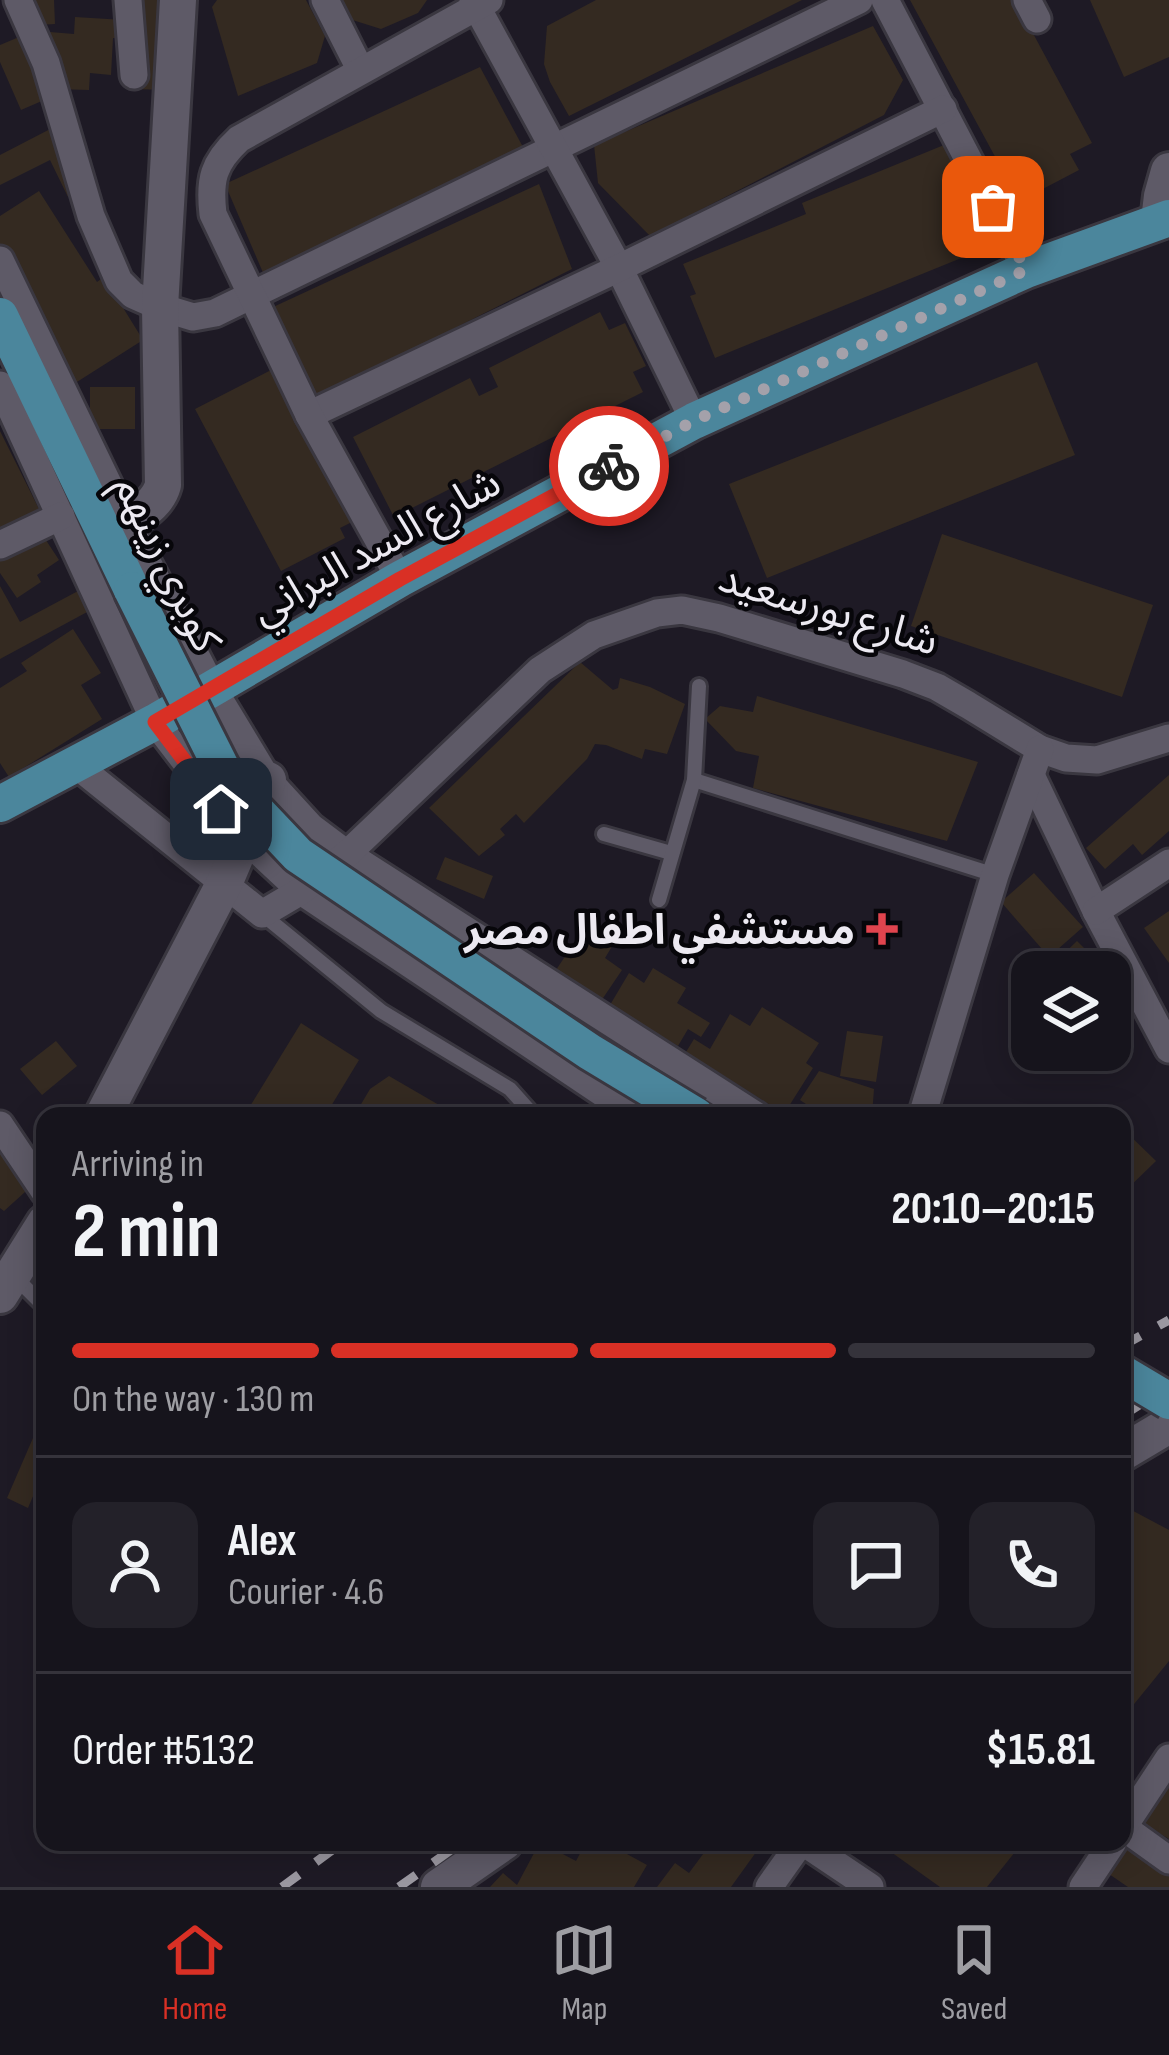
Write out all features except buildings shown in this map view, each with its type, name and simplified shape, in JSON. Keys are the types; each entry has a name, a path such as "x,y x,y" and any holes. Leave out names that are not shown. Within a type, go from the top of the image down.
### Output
{"main road":[{"name":"شارع السد البراني","path":"0,804 155,722 400,579 694,421 1026,270 1164,219"},
{"name":"كوبري زينهم","path":"0,316 221,767 242,796 298,855 590,1052 681,1107"},
{"path":"1131,1384 1165,1426"}],"street":[{"path":"18,0 46,63 99,240 119,281 133,295 193,316 250,295 859,0"},
{"path":"128,0 134,75"},
{"path":"128,523 160,496 163,485 160,307 178,0"},
{"path":"325,0 360,70"},
{"path":"885,0 1026,270"},
{"path":"400,579 309,415 213,214 210,194 222,154 239,139 480,2 694,421"},
{"path":"309,415 943,109"},
{"path":"1164,219 1162,196 1169,171"},
{"path":"0,260 213,689 268,780 311,827 346,854 743,1107"},
{"path":"0,385 155,722 244,838 301,891 625,1107"},
{"path":"0,545 61,516"},
{"name":"شارع بورسعيد","path":"262,914 301,891 346,854 540,670 594,635 657,613 682,610 719,618 904,674 968,704 1036,762 1097,760 1169,738"},
{"path":"925,1107 994,875 1036,762"},
{"path":"1036,762 1096,911 1169,1048"},
{"path":"75,764 262,914"},
{"path":"108,1107 224,884 268,780"},
{"path":"1096,911 1169,863"},
{"path":"0,1125 36,1179"},
{"path":"6,1285 36,1237"},
{"path":"1131,1448 1165,1426"},
{"path":"1131,1815 1169,1758"},
{"path":"1131,1834 1169,1860"},
{"path":"439,1887 491,1851"},
{"path":"769,1887 795,1851"},
{"path":"816,1851 870,1887"},
{"path":"1083,1887 1107,1851"}],"lane":[{"path":"658,900 694,780 699,686"},
{"path":"694,780 994,875"},
{"path":"604,834 671,853"},
{"path":"262,914 381,1011 510,1089 526,1107"},
{"path":"6,1285 36,1302"}],"railway":[{"path":"1131,1341 1169,1320"},
{"path":"1131,1410 1169,1386"},
{"path":"282,1887 331,1851"},
{"path":"399,1887 449,1851"}],"way so far":[{"path":"609,466 694,421 1026,270 993,207"}],"place":[{"name":"مستشفي اطفال مصر","path":"882,929"}],"route":[{"path":"221,809 155,722 400,579 609,466"}]}
